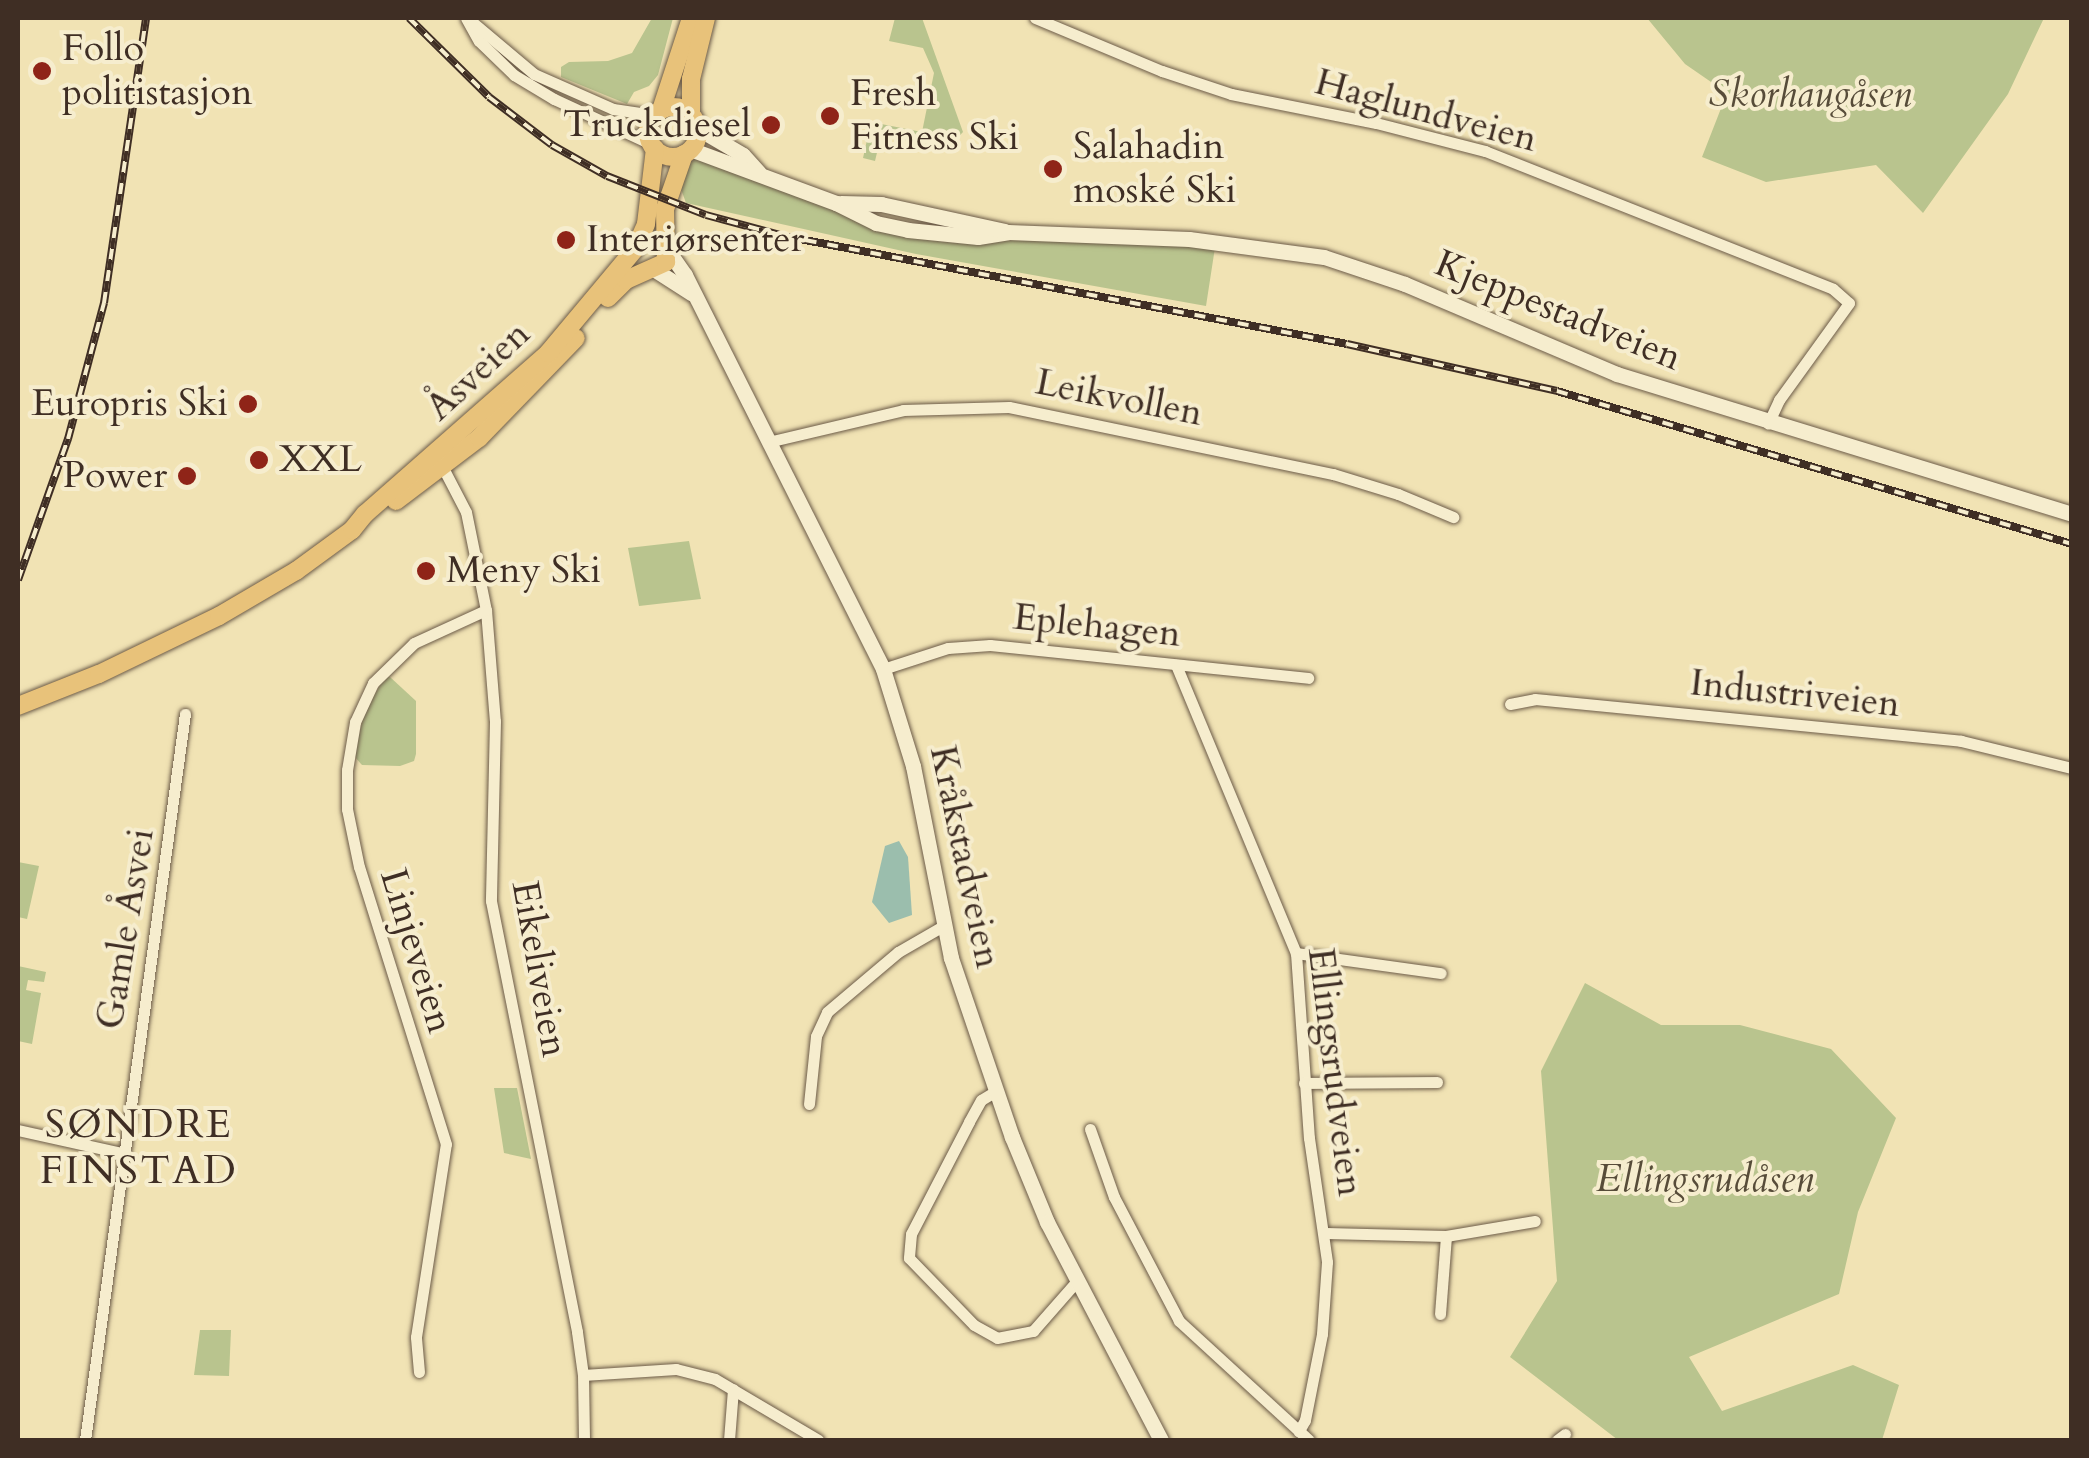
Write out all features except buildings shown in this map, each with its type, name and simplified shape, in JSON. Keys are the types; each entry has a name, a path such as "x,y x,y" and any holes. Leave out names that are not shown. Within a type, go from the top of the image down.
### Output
{"main road":[{"path":"691,18 672,85 648,126 653,147 636,260 691,293"},
{"path":"652,270 666,262 671,182 687,152 694,122 691,79 706,18"},
{"path":"658,112 676,107 694,122"},
{"name":"Kjeppestadveien","path":"694,122 742,154 759,173"},
{"path":"653,147 668,156 687,152"},
{"name":"Kjeppestadveien","path":"687,152 759,173 836,203 881,204 979,222 1008,232 1216,241 1324,257 1405,284 1617,374 1768,424 2071,512"},
{"path":"639,244 656,236 667,247"},
{"name":"Åsveien","path":"439,460 548,352 639,244"},
{"name":"Kråkstadveien","path":"667,247 883,668 913,766 944,926 1030,1186 1161,1440"},
{"name":"Åsveien","path":"18,706 99,674 219,616 371,521 552,367 616,288 652,270"}],"street":[{"path":"466,18 534,74 613,109 658,112"},
{"path":"466,18 480,41 525,82 653,147"},
{"name":"Haglundveien","path":"1035,18 1162,72 1231,94 1376,122 1485,150 1833,289 1849,304 1779,400 1768,424"},
{"name":"Leikvollen","path":"768,442 902,410 1009,407 1333,474 1398,494 1453,518"},
{"name":"Eikeliveien","path":"439,460 466,512 486,610 495,722 491,901 583,1375 584,1440"},
{"name":"Linjeveien","path":"420,1372 416,1336 446,1144 358,867 347,809 347,770 355,722 373,683 388,665 414,643 486,610"},
{"name":"Eplehagen","path":"883,668 948,648 990,645 1308,678"},
{"name":"Ellingsrudveien","path":"1176,664 1296,953 1304,1082 1326,1233 1322,1334 1305,1420 1299,1431"},
{"name":"Industriveien","path":"1510,704 1534,699 1961,742 2072,768"},
{"name":"Gamle Åsvei","path":"85,1440 186,714"},
{"path":"810,1104 816,1036 827,1012 898,952 944,926"},
{"path":"1296,953 1441,972"},
{"path":"1304,1082 1437,1082"},
{"path":"996,1091 982,1100 969,1122 912,1234 909,1258 967,1319 997,1338 1033,1330 1077,1281"},
{"path":"1090,1129 1114,1197 1179,1321 1309,1440"},
{"path":"18,1130 122,1153"},
{"path":"1326,1233 1446,1236 1534,1221"},
{"path":"1440,1314 1446,1236"},
{"path":"583,1375 676,1369 715,1379 818,1440"},
{"path":"729,1440 733,1389"}],"green space":[{"path":"652,18 673,18 658,75 649,86 634,92 627,104 561,77 561,67 569,62 608,61 632,53"},
{"path":"895,18 922,18 963,132 946,150 881,136 875,161 863,158 871,122 922,132 934,73 923,48 889,41"},
{"name":"Skorhaugåsen","path":"1647,18 2044,18 2008,94 1923,213 1876,165 1766,182 1702,157 1727,93 1685,64"},
{"path":"703,153 876,223 1216,241 1206,306 916,254 686,203 681,189 689,163"},
{"path":"689,541 701,599 639,606 628,548"},
{"path":"390,677 416,701 414,761 400,766 362,765 354,756 364,714 384,678"},
{"path":"18,862 39,866 27,919 18,917"},
{"path":"18,966 46,972 44,982 28,980 26,990 41,993 32,1044 18,1041"},
{"name":"Ellingsrudåsen","path":"1585,983 1661,1025 1740,1025 1831,1049 1896,1118 1858,1212 1839,1294 1689,1357 1722,1411 1853,1365 1899,1385 1882,1440 1618,1440 1510,1357 1557,1281 1541,1071"},
{"path":"494,1088 517,1088 531,1159 504,1153"},
{"path":"200,1330 231,1330 229,1376 194,1375"}],"shaded area":[{"path":"899,841 908,857 912,915 889,923 872,902 885,846"}],"railway":[{"path":"18,580 68,439 104,303 146,18"},
{"path":"409,18 489,97 552,145 607,176 706,215 784,236 1347,344 1557,391 2072,544"}],"place":[{"name":"Follo politistasjon","path":"42,71"},
{"name":"Fresh Fitness Ski","path":"830,116"},
{"name":"Truckdiesel","path":"771,125"},
{"name":"Salahadin moské Ski","path":"1053,169"},
{"name":"Interiørsenter","path":"566,240"},
{"name":"Europris Ski","path":"248,404"},
{"name":"XXL","path":"259,460"},
{"name":"Power","path":"187,476"},
{"name":"Meny Ski","path":"426,571"}],"district":[{"name":"SØNDRE FINSTAD","path":"139,1148"}]}
